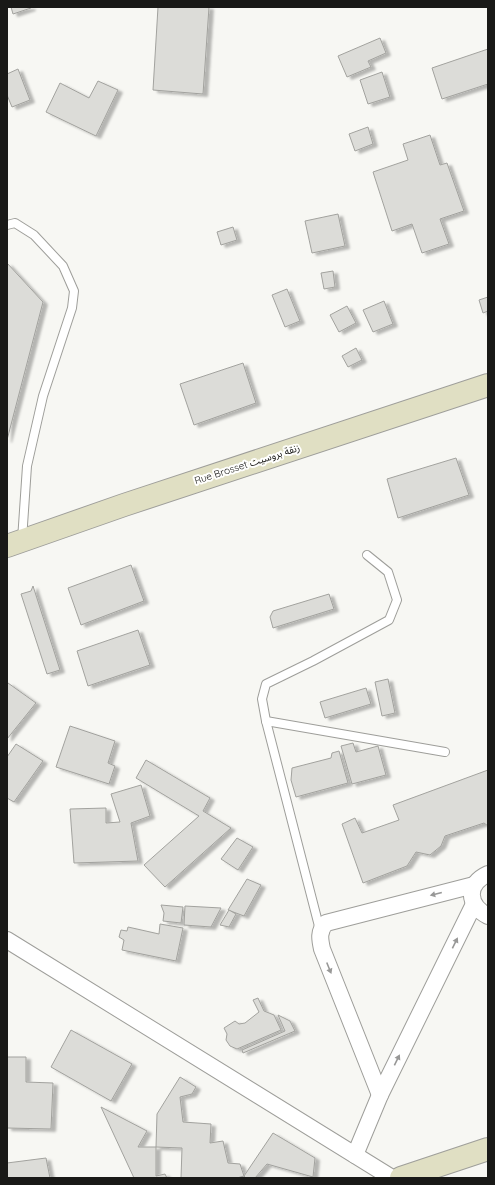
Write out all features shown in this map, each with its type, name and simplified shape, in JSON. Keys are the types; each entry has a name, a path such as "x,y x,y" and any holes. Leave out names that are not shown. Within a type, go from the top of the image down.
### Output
{"main road":[{"name":"Rue Brosset زنقة بروسيت","path":"14,543 124,505 488,385"},
{"path":"401,1178 488,1149"}],"street":[{"path":"488,874 480,877 474,885 472,894 474,904 480,912 488,916"},
{"path":"380,1095 322,949 320,939 321,930 326,923 474,885"},
{"path":"354,1155 380,1095 474,904"},
{"path":"7,940 392,1178"}],"lane":[{"path":"7,225 15,223 34,235 63,266 74,291 72,308 43,396 27,466 14,543"},
{"path":"321,930 266,721 262,699 266,684 313,661 389,620 397,600 388,572 367,556"},
{"path":"266,721 445,752"}],"building":[{"path":"11,7 31,7 31,8 13,14"},
{"path":"158,7 209,7 203,94 153,90"},
{"path":"380,38 386,53 368,61 371,67 347,77 338,56"},
{"path":"488,49 488,84 442,99 432,68"},
{"path":"18,69 30,100 12,107 7,95 7,74"},
{"path":"382,72 390,97 368,104 360,80"},
{"path":"98,81 118,90 96,136 46,112 60,83 89,98"},
{"path":"368,127 373,144 355,151 349,134"},
{"path":"430,135 440,165 447,163 464,211 440,219 449,244 422,253 412,224 392,231 373,172 408,160 403,144"},
{"path":"338,214 345,246 312,253 305,221"},
{"path":"233,227 237,240 221,245 217,232"},
{"path":"7,263 43,302 7,440"},
{"path":"333,271 335,287 324,289 321,273"},
{"path":"287,289 300,321 285,327 272,295"},
{"path":"488,297 488,311 483,313 479,300"},
{"path":"384,301 393,324 373,332 363,310"},
{"path":"347,306 356,323 339,332 330,315"},
{"path":"356,348 362,360 348,367 342,356"},
{"path":"243,363 256,403 194,425 180,384"},
{"path":"456,458 469,495 398,518 387,479"},
{"path":"131,565 144,601 81,625 68,588"},
{"path":"33,586 60,670 47,674 21,594 31,591"},
{"path":"329,594 334,609 273,628 270,617 273,611"},
{"path":"138,630 150,665 88,686 77,651"},
{"path":"388,679 395,713 382,716 375,682"},
{"path":"8,683 36,703 7,739 7,684"},
{"path":"366,688 371,704 325,718 320,702"},
{"path":"70,726 115,741 108,763 115,766 109,784 56,767"},
{"path":"353,743 356,752 378,746 386,775 352,784 341,746"},
{"path":"16,744 43,761 14,802 7,798 7,757"},
{"path":"339,751 348,783 296,797 291,780 292,768 331,758 332,753"},
{"path":"146,760 210,798 203,811 231,828 165,887 144,865 199,816 136,778"},
{"path":"488,770 488,826 484,823 445,836 441,846 430,855 416,852 407,866 363,883 342,824 355,818 362,833 399,820 393,805"},
{"path":"141,785 150,816 131,823 138,861 74,863 70,809 106,808 106,823 120,822 111,794"},
{"path":"237,838 253,847 238,870 221,859"},
{"path":"247,879 261,885 244,916 228,910"},
{"path":"161,905 183,907 181,923 163,921 164,913"},
{"path":"185,906 221,908 211,927 184,925"},
{"path":"229,910 236,914 229,927 220,925"},
{"path":"160,924 183,928 176,961 122,950 124,940 119,937 121,930 127,931 128,927 159,934"},
{"path":"258,998 264,1011 274,1015 281,1030 237,1049 230,1046 226,1040 227,1034 224,1028 235,1021 239,1024 245,1023 259,1012 253,1000"},
{"path":"278,1015 290,1021 295,1031 243,1053 242,1050 285,1031"},
{"path":"71,1030 132,1064 111,1101 51,1067"},
{"path":"7,1057 26,1057 26,1082 53,1083 51,1129 7,1128"},
{"path":"180,1077 196,1087 192,1094 180,1097 183,1122 211,1124 210,1143 223,1141 228,1163 240,1164 244,1176 237,1178 181,1178 182,1148 156,1147 157,1114"},
{"path":"101,1107 147,1131 138,1147 156,1147 156,1176 165,1174 167,1178 134,1178"},
{"path":"273,1133 315,1158 313,1177 267,1164 255,1178 246,1178 244,1176"},
{"path":"46,1158 50,1178 7,1178 7,1163"}]}
